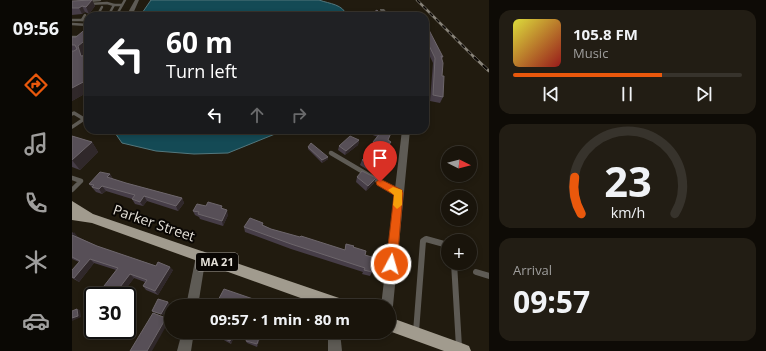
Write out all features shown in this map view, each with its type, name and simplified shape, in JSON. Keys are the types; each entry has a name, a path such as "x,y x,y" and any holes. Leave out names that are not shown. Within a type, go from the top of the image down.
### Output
{"main road":[{"name":"Parker Street","path":"72,204 92,218"},
{"name":"Parker Street","path":"72,215 92,218 319,299"},
{"path":"396,326 462,350"}],"street":[{"path":"131,12 137,0"},
{"path":"388,299 406,134"},
{"path":"193,299 201,256"},
{"path":"184,351 187,339"},
{"path":"335,339 336,351"}],"lane":[{"path":"86,2 100,0"},
{"path":"118,12 125,0"},
{"path":"86,2 122,5"},
{"path":"110,12 114,5"},
{"path":"99,12 102,7"},
{"path":"72,20 82,20 84,18"},
{"path":"72,24 84,25"},
{"path":"72,37 82,37 77,42"},
{"path":"72,114 74,113 84,120 72,127"},
{"path":"331,153 399,193"},
{"path":"72,178 81,181 72,190"},
{"path":"416,333 423,241 426,239 441,243"},
{"path":"455,270 462,350"},
{"path":"476,272 489,276"}],"water":[{"path":"151,0 319,0 339,7 345,12 143,12"},
{"path":"116,134 275,134 228,153 194,154 156,151 122,143"}],"building":[{"path":"92,0 86,7 82,6 79,8 72,8 72,1"},
{"path":"84,30 84,41 78,46 81,56 84,56 84,82 72,88 72,51 77,49 75,45 72,45 72,37 76,37"},
{"path":"429,30 443,57 441,56 443,63 442,76 444,76 443,97 433,95 435,58 429,45"},
{"path":"379,134 391,134 388,140 391,142 385,149 389,151 373,167 362,160 374,148 372,147 375,143 373,142"},
{"path":"72,136 92,142 72,160"},
{"path":"350,136 359,140 346,151 339,146"},
{"path":"311,143 328,157 322,160 308,147"},
{"path":"362,171 376,178 368,186 357,177"},
{"path":"100,172 110,174 107,177 182,198 176,206 144,196 140,202 132,199 135,195 102,186 99,189 92,187 94,185 89,184"},
{"path":"208,202 222,206 221,208 227,210 222,221 198,214 199,212 193,211 197,204 206,206"},
{"path":"250,218 263,223 262,225 271,229 300,237 301,236 345,250 346,244 366,251 365,255 375,258 372,272 364,270 365,268 244,227"},
{"path":"72,235 97,246 156,266 158,262 170,267 155,291 143,286 147,280 130,274 120,287 107,287 104,286 118,268 90,259 74,278 72,277 72,270 80,261 72,257"},
{"path":"224,289 253,299 219,299"},
{"path":"158,299 164,301 164,309 161,314 152,311"},
{"path":"77,309 78,316 72,318 72,311"},
{"path":"153,313 164,317 164,321 147,351 130,351"},
{"path":"247,339 259,339 257,344 246,341"}],"railway":[{"path":"417,0 474,57"},
{"path":"474,57 489,71"}],"slow traffic":[{"path":"393,190 399,193 397,205"}],"route":[{"path":"380,182 399,193 391,264"}]}
